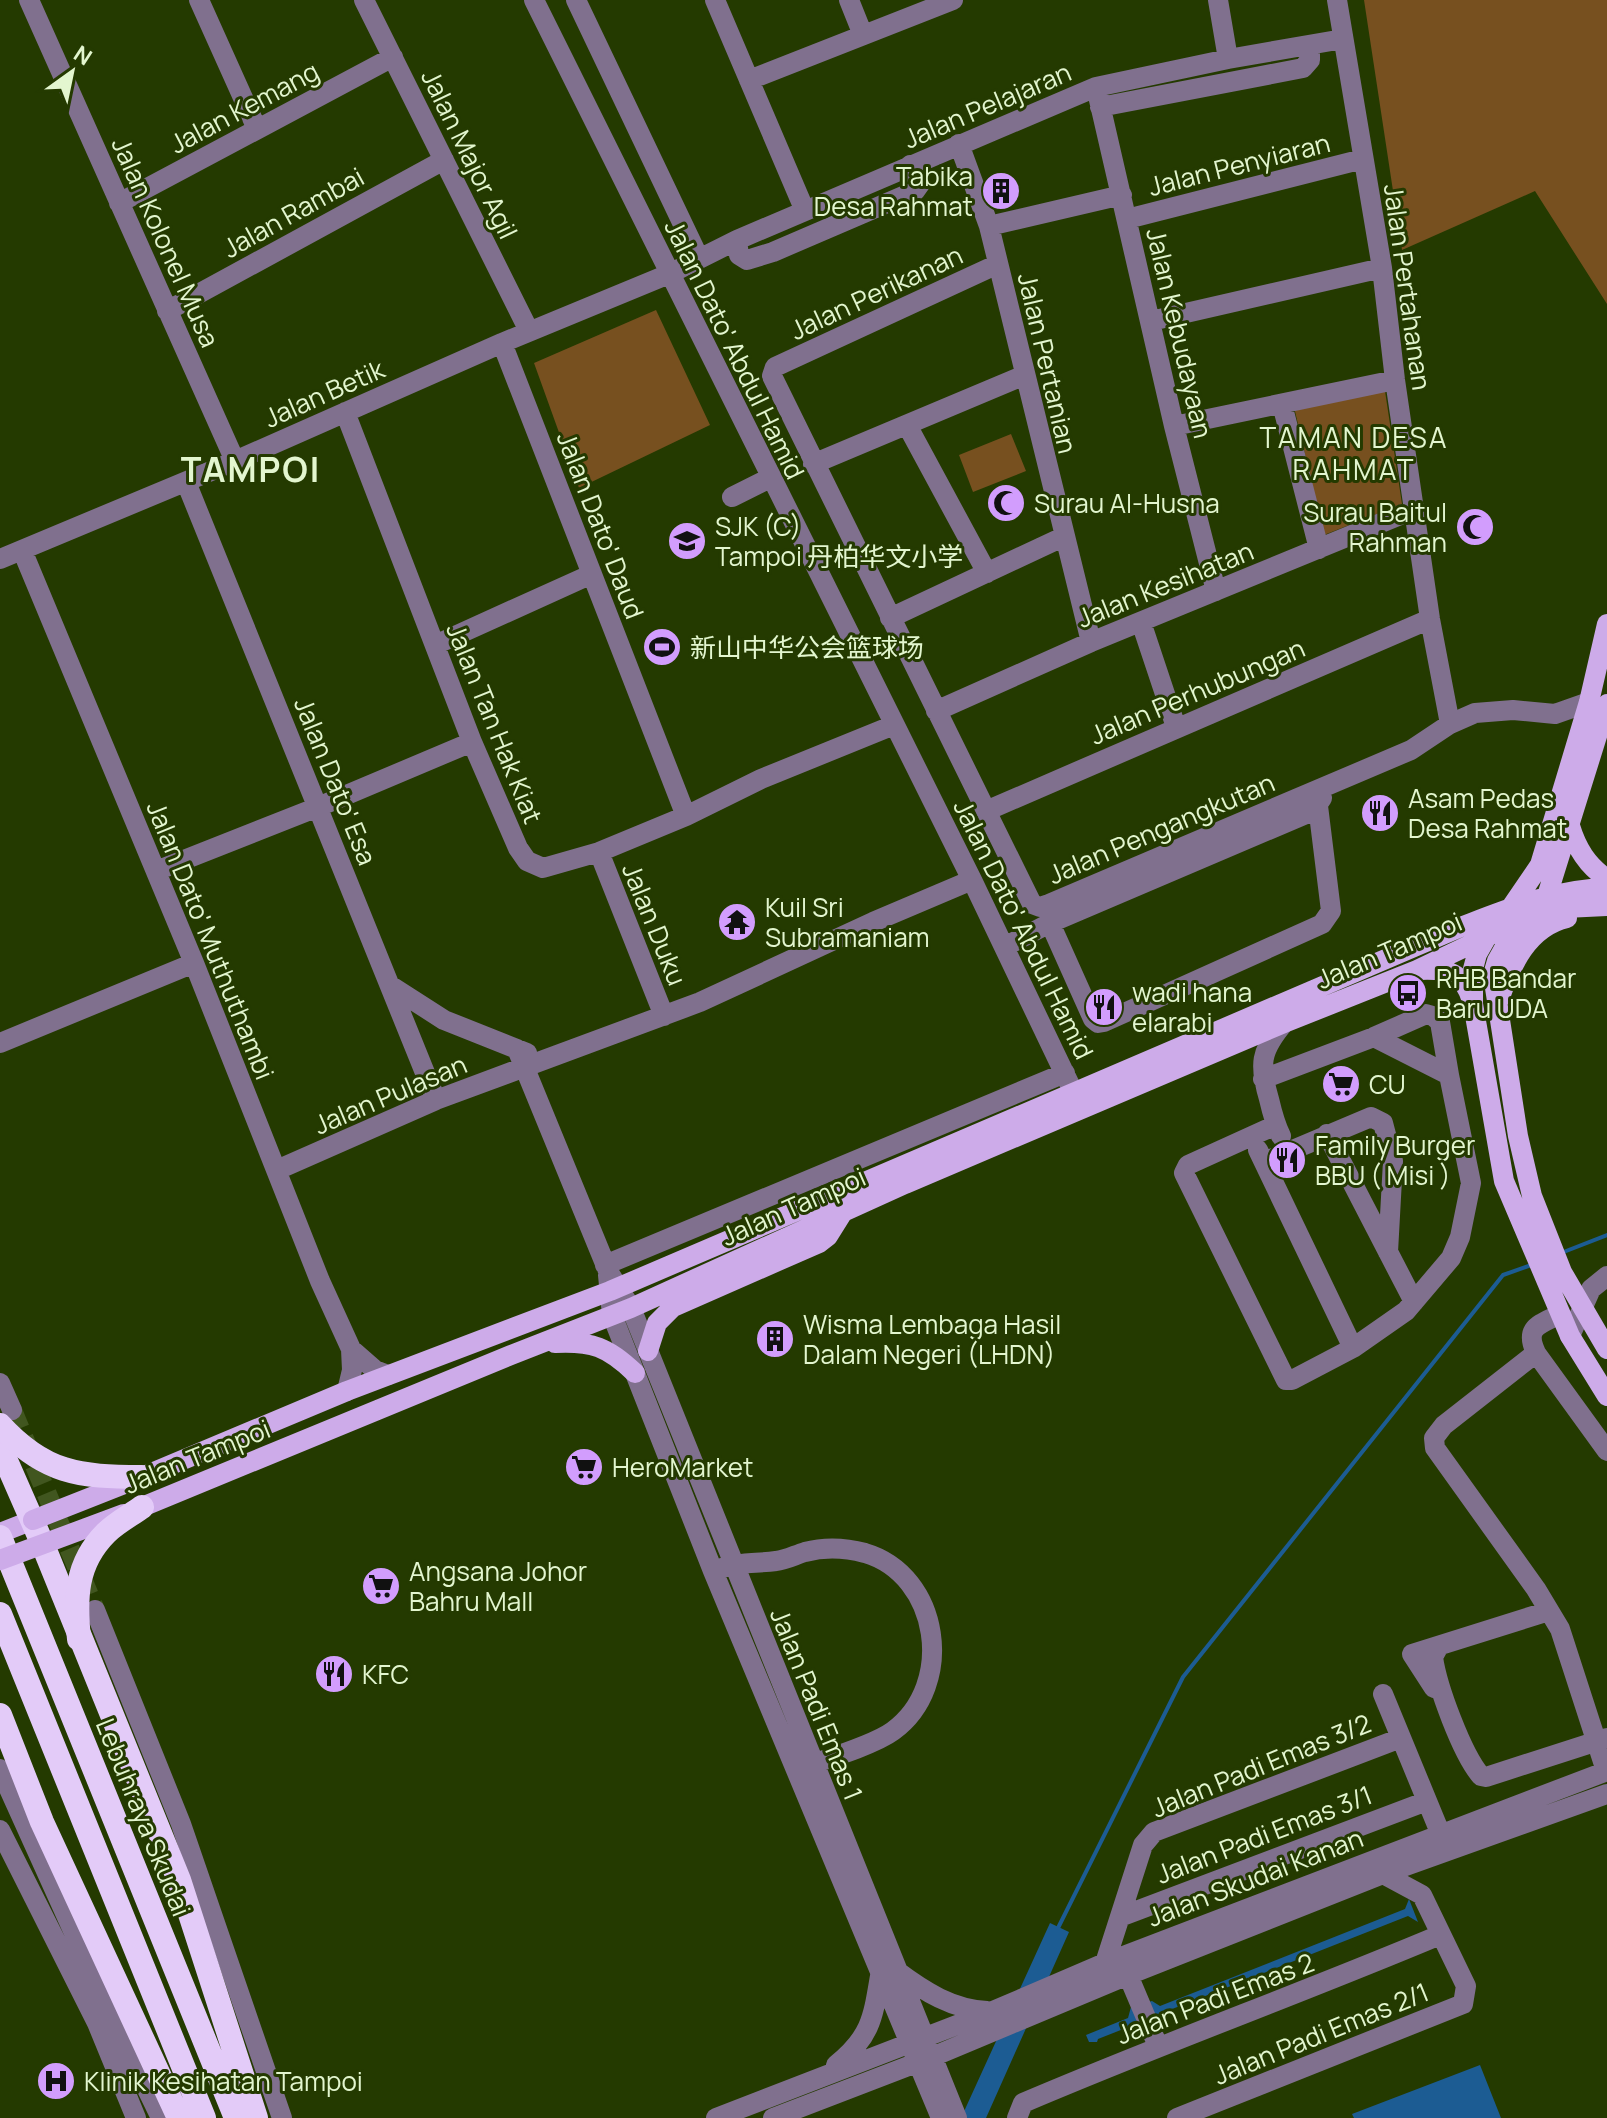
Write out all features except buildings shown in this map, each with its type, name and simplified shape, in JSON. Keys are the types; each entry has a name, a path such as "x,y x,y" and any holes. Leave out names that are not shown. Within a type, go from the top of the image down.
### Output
{"highway":[{"path":"6,1417 17,1443 57,1468 97,1477 146,1475"},
{"path":"0,1447 33,1520 179,1880 256,2118"},
{"path":"79,1639 75,1601 78,1581 88,1559 107,1532 149,1504"},
{"name":"Lebuhraya Skudai","path":"0,1535 236,2118"},
{"path":"0,1614 204,2118"},
{"path":"3,1724 42,1822 179,2118"}],"main road":[{"path":"1547,896 1570,826 1598,703 1607,624"},
{"path":"1536,1233 1493,975 1540,865 1576,742 1598,703"},
{"path":"1570,826 1577,848 1593,868 1607,879"},
{"path":"1463,926 1509,891 1529,869 1547,839"},
{"name":"Jalan Tampoi","path":"1517,914 1547,896 1607,888"},
{"name":"Jalan Tampoi","path":"0,1535 388,1375 610,1279 1073,1091 1463,926 1517,914 1607,906"},
{"path":"1473,1004 1473,969 1485,937 1517,914"},
{"path":"1497,1007 1510,968 1537,935 1562,919 1607,914"},
{"name":"Jalan Tampoi","path":"0,1560 149,1504 621,1312 843,1212 1073,1091 1284,1023 1417,970 1485,937"},
{"path":"1417,970 1440,970 1457,975 1468,989 1503,1174 1536,1233 1554,1274 1560,1314 1570,1336 1607,1396"},
{"path":"648,1351 657,1323 673,1307 819,1243 828,1236 843,1212"},
{"path":"1554,1274 1582,1307 1607,1349"},
{"path":"539,1344 571,1342 601,1347 616,1355 635,1373"}],"street":[{"name":"Jalan Kolonel Musa","path":"29,0 235,461"},
{"path":"199,0 257,129"},
{"name":"Jalan Major Agil","path":"364,0 529,331"},
{"name":"Jalan Dato' Abdul Hamid","path":"534,0 972,880 1073,1091"},
{"path":"576,0 699,258"},
{"path":"715,0 805,211"},
{"path":"849,0 863,35"},
{"path":"749,80 953,0"},
{"path":"1218,0 1228,59"},
{"name":"Jalan Pertahanan","path":"1337,0 1382,268 1430,619 1450,724"},
{"name":"Jalan Pelajaran","path":"669,274 737,240 959,144 1098,97 1228,59 1343,39"},
{"path":"1098,97 1303,68 1310,60 1310,46"},
{"name":"Jalan Kemang","path":"119,203 393,57"},
{"name":"Jalan Kebudayaan","path":"1098,97 1174,426 1216,591"},
{"name":"Jalan Pertanian","path":"959,144 989,226 1091,642"},
{"name":"Jalan Penyiaran","path":"1127,219 1363,159"},
{"name":"Jalan Rambai","path":"167,311 444,160"},
{"path":"737,240 739,255 747,260 773,252 915,191 920,184 910,165"},
{"path":"989,226 1122,195"},
{"name":"Jalan Perikanan","path":"775,367 998,264"},
{"path":"1151,321 1382,268"},
{"name":"Jalan Betik","path":"0,559 235,461 529,331 669,274"},
{"name":"Jalan Dato' Daud","path":"502,343 686,816"},
{"name":"Jalan Pengangkutan","path":"775,367 772,376 813,464 1032,904 1040,907 1330,784"},
{"path":"813,464 1025,375"},
{"path":"1174,426 1395,380"},
{"path":"1282,404 1319,549"},
{"name":"Jalan Tan Hak Kiat","path":"345,412 472,742 518,848 527,861 543,868 599,852 686,816 761,779 894,725"},
{"path":"195,478 212,456 216,417"},
{"path":"907,425 987,573"},
{"name":"Jalan Dato' Esa","path":"195,478 318,807 436,1100"},
{"path":"732,497 770,478"},
{"name":"Jalan Kesihatan","path":"936,711 1091,642 1415,509"},
{"path":"890,618 1063,537"},
{"name":"Jalan Dato' Muthuthambi","path":"22,550 194,963 320,1281 351,1349 352,1370 347,1391"},
{"path":"435,645 592,574"},
{"name":"Jalan Perhubungan","path":"986,811 1430,619"},
{"path":"1141,622 1176,727"},
{"path":"1050,923 1093,1019 1098,1023 1104,1022 1322,924 1328,918 1331,911 1318,806 1330,784 1411,750 1450,724 1475,713 1493,710 1555,714 1598,703"},
{"path":"1555,714 1576,742"},
{"path":"156,871 472,742"},
{"path":"1004,947 1050,923 1318,806"},
{"name":"Jalan Duku","path":"599,852 664,1016"},
{"path":"391,986 444,1020 520,1059 556,1057 700,1002 972,880"},
{"path":"0,1043 194,963"},
{"path":"1263,1079 1426,1014 1433,1016 1440,1022 1469,1177 1460,1237 1451,1258 1414,1302 1353,1348 1292,1380 1286,1380 1184,1173 1188,1165 1276,1125"},
{"path":"1284,1023 1274,1034 1264,1055 1263,1079 1276,1125 1289,1150"},
{"path":"1374,1037 1449,1075"},
{"path":"520,1059 621,1312"},
{"name":"Jalan Pulasan","path":"277,1170 520,1059"},
{"path":"1264,1162 1371,1117 1383,1123 1393,1161 1388,1252"},
{"path":"1327,1134 1414,1302"},
{"path":"1252,1136 1353,1348"},
{"path":"1469,1177 1503,1174"},
{"path":"1570,1336 1591,1289 1607,1276"},
{"name":"Jalan Padi Emas 1","path":"621,1312 648,1351 723,1568"},
{"name":"Jalan Padi Emas 1","path":"621,1312 635,1373 723,1568 947,2114"},
{"path":"1560,1314 1537,1326 1531,1333 1530,1341 1607,1451"},
{"name":"Jalan Dato' Muthuthambi","path":"351,1349 375,1370 388,1375"},
{"path":"1536,1353 1444,1425 1434,1438 1435,1448 1489,1521 1560,1629 1574,1675 1601,1740 1606,1771"},
{"path":"0,1383 6,1417"},
{"path":"723,1568 752,1561 772,1562 806,1552 832,1549 865,1553 898,1570 915,1589 925,1610 933,1632 931,1662 925,1687 915,1708 893,1731 804,1766"},
{"path":"95,1610 181,1824 282,2118"},
{"path":"1549,1611 1412,1654 1451,1716 1481,1776 1601,1740"},
{"path":"1439,1646 1434,1652 1434,1666 1451,1716"},
{"path":"1383,1694 1427,1801 1441,1847 1422,1895 1383,1874"},
{"name":"Jalan Padi Emas 3/2","path":"1120,1917 1143,1845 1154,1832 1401,1738"},
{"path":"0,1769 7,1808 161,2118"},
{"name":"Jalan Skudai Kanan","path":"773,2118 1383,1874 1606,1771"},
{"name":"Jalan Skudai Kanan","path":"823,2075 998,2009 1105,1963 1441,1847 1607,1794"},
{"name":"Jalan Padi Emas 3/1","path":"1120,1917 1427,1801"},
{"path":"0,1830 97,2023 136,2118"},
{"name":"Jalan Padi Emas 2/1","path":"1177,2118 1463,2004 1466,1986 1422,1895"},
{"path":"1105,1963 1120,1917"},
{"name":"Jalan Padi Emas 2","path":"1017,2118 1023,2103 1158,2046 1298,1994 1440,1935"},
{"path":"716,2118 823,2075 855,2050 872,2022 889,1973 966,2009 998,2009"},
{"path":"1128,1975 1158,2046"},
{"path":"869,2080 918,2087 947,2114"}],"shaded area":[{"path":"1364,0 1607,0 1607,304 1535,191 1402,250"},
{"path":"656,310 710,425 579,488 534,363"},
{"path":"1385,391 1402,504 1324,535 1294,407"},
{"path":"1011,434 1026,471 973,492 959,455"}],"water":[{"path":"1409,1899 1418,1922 1408,1916 1162,2013 1161,2022 1141,2031 1131,2026 1097,2042 1089,2042 1086,2035 1128,2018 1131,2007 1152,2001 1160,2006 1405,1909"},
{"path":"1050,1923 1069,1932 986,2118 961,2118"},
{"path":"1480,2065 1501,2118 1354,2118 1352,2114"}],"waterway":[{"path":"1561,1253 1607,1235"},
{"path":"1058,1928 1183,1677 1503,1275 1534,1264"}],"tunnel":[{"path":"12,1410 95,1610"}],"place":[{"name":"Tabika Desa Rahmat","path":"1001,191"},
{"name":"Surau Al-Husna","path":"1006,503"},
{"name":"Surau Baitul Rahman","path":"1475,527"},
{"name":"SJK (C) Tampoi 丹柏华文小学","path":"687,541"},
{"name":"新山中华公会篮球场","path":"662,647"},
{"name":"Asam Pedas Desa Rahmat","path":"1380,813"},
{"name":"Kuil Sri Subramaniam","path":"737,922"},
{"name":"RHB Bandar Baru UDA","path":"1408,993"},
{"name":"wadi hana elarabi","path":"1104,1007"},
{"name":"CU","path":"1341,1084"},
{"name":"Family Burger BBU ( Misi )","path":"1287,1160"},
{"name":"Wisma Lembaga Hasil Dalam Negeri (LHDN)","path":"775,1339"},
{"name":"HeroMarket","path":"584,1467"},
{"name":"Angsana Johor Bahru Mall","path":"381,1586"},
{"name":"KFC","path":"334,1674"},
{"name":"Klinik Kesihatan Tampoi","path":"56,2081"}],"district":[{"name":"TAMAN DESA RAHMAT","path":"1354,453"},
{"name":"TAMPOI","path":"251,469"}]}
